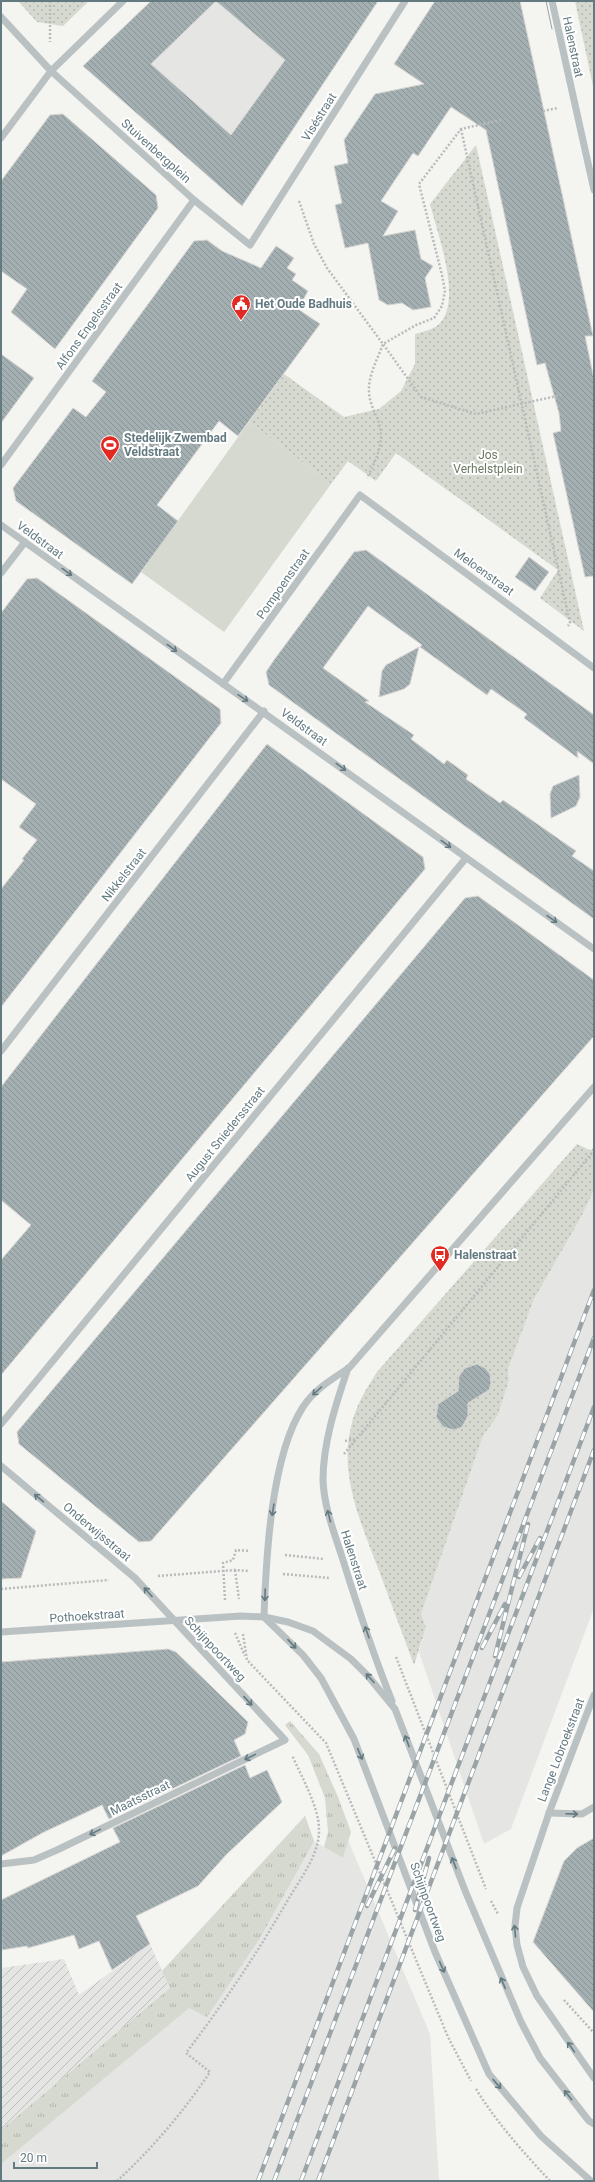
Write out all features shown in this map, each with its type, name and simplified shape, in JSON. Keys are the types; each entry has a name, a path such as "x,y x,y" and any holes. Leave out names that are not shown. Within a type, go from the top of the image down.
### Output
{"street":[{"path":"1,138 51,71 123,1"},
{"name":"Viséstraat","path":"250,245 405,1"},
{"name":"Halenstraat","path":"552,1 594,190"},
{"name":"Stuivenbergplein","path":"1,17 51,71 194,200 250,245"},
{"name":"Alfons Engelsstraat","path":"1,465 194,200"},
{"name":"Meloenstraat","path":"360,495 594,668"},
{"name":"Pompoenstraat","path":"223,684 360,495"},
{"name":"Veldstraat","path":"1,525 594,949"},
{"path":"1,573 25,542"},
{"name":"Nikkelstraat","path":"1,1051 264,712"},
{"name":"August Sniedersstraat","path":"1,1424 466,858"},
{"name":"Halenstraat","path":"264,1617 268,1553 280,1466 294,1423 314,1394 348,1368 594,1087"},
{"name":"Halenstraat","path":"348,1368 330,1429 324,1464 325,1500 347,1580 395,1709"},
{"name":"Onderwijsstraat","path":"1,1466 135,1578 174,1621"},
{"name":"Schijnpoortweg","path":"174,1621 241,1616 264,1617 288,1622 312,1631 327,1640 368,1676 395,1709 466,1894 521,2022 540,2058 589,2121 594,2124"},
{"name":"Schijnpoortweg","path":"264,1617 297,1649 321,1678 348,1727 368,1772 435,1952 489,2074 541,2136 591,2181"},
{"name":"Schijnpoortweg","path":"174,1621 285,1740"},
{"name":"Pothoekstraat","path":"1,1632 174,1621"},
{"name":"Lange Lobroekstraat","path":"549,1813 594,1695"},
{"name":"Maatsstraat","path":"1,1864 34,1860 57,1850 285,1740"},
{"path":"594,1808 582,1814 549,1813 517,1908 515,1926 517,1945 522,1967 537,1996 572,2050 594,2078"}],"path":[{"path":"50,1 51,71"},
{"path":"360,495 380,450 380,426 368,392 369,383 383,344 416,325 434,318 442,306 445,291 419,184 461,129 501,120"},
{"path":"461,129 570,623 558,640"},
{"path":"292,180 314,244 327,268 421,397 476,414 561,396"},
{"path":"339,1459 591,1154 594,1148"},
{"path":"223,1564 233,1560 236,1550 343,1561"},
{"path":"235,1570 247,1660 326,1743 448,2037 464,2070 489,2110 525,2155 550,2181"},
{"path":"1,1589 235,1570 347,1580"},
{"path":"395,1652 486,1890"},
{"path":"117,2181 149,2149 195,2094 210,2072 186,2053 235,1987 264,1941 311,1860 318,1843 318,1818 285,1740"},
{"path":"489,1897 499,1917"},
{"path":"558,1994 594,2033"}],"shaded area":[{"path":"151,1 378,1 242,206 83,66"},
{"path":"594,1190 594,1608 511,1829 484,1844 419,1652 426,1627 421,1614 483,1436 498,1415 509,1380 508,1369 534,1299 580,1219"},
{"path":"305,1816 314,1841 343,1858 348,1840 430,2034 439,2181 1,2181 1,2130 170,1988"},
{"path":"150,1944 170,1988 1,2130 1,1968 64,1959 79,1995"}],"green space":[{"path":"18,1 89,1 63,26 37,22"},
{"path":"575,1 594,1 594,91"},
{"name":"Jos Verhelstplein","path":"476,145 584,631 540,598 558,570 396,453 376,481 348,461 331,484 249,422 284,374 344,417 379,409 401,391 415,364 415,334 436,327 445,315 449,301 449,284 446,267 430,204"},
{"path":"249,422 331,484 224,632 141,572"},
{"path":"577,1144 594,1152 594,1190 580,1219 534,1299 508,1369 509,1380 498,1415 483,1436 421,1614 426,1627 414,1665 365,1534 354,1499 348,1463 348,1445 355,1412 361,1398 377,1372"},
{"path":"290,1721 319,1754 338,1797 351,1832 343,1858 324,1847 328,1832 325,1798 308,1755 285,1725"},
{"path":"305,1816 314,1841 260,1938 207,2017 189,2008 1,2164 1,2130 170,1988 162,1971"}],"building":[{"path":"151,1 216,1 378,1 242,206 83,66","holes":["216,1 285,60 231,135 151,64"]},
{"path":"435,1 520,1 593,336 585,336 594,379 594,576 585,577 553,433 561,431 559,413 545,363 537,365 486,130 451,107 418,156 413,153 381,201 398,211 383,236 415,230 421,259 433,266 425,278 431,307 413,310 402,303 388,305 379,300 368,243 345,248 335,205 342,203 334,166 348,163 344,140 375,94 424,84 394,64"},
{"path":"63,114 156,195 158,208 55,349 11,312 27,289 1,271 1,181 50,115"},
{"name":"Stedelijk Zwembad Veldstraat","path":"207,240 222,251 261,268 276,246 294,258 287,268 296,274 292,280 308,291 298,309 320,324 238,436 219,421 157,505 178,521 132,584 16,501 13,488 73,408 86,417 106,392 92,381 194,241"},
{"path":"1,354 34,378 1,423"},
{"path":"366,550 594,715 594,764 577,751 578,758 524,718 527,714 491,689 487,695 420,647 422,645 368,606 323,668 369,701 365,702 414,735 411,739 444,764 447,760 468,775 466,779 500,803 503,800 576,851 572,856 594,871 594,919 269,685 266,672 274,660 354,552"},
{"path":"529,557 549,572 535,591 515,577"},
{"path":"37,578 220,709 221,723 1,1007 1,889 24,860 22,859 37,840 19,827 36,804 1,779 1,613 27,579"},
{"path":"419,647 410,684 404,689 379,697 382,671 386,665"},
{"path":"267,744 423,857 425,869 1,1375 1,1260 31,1225 1,1200 1,1087"},
{"path":"579,775 580,797 576,806 551,818 550,794 553,786"},
{"path":"478,896 594,980 594,1036 151,1541 139,1542 19,1444 17,1432 465,898"},
{"path":"477,1364 485,1368 490,1374 491,1383 489,1390 468,1403 468,1416 462,1427 454,1430 443,1427 436,1417 438,1404 458,1391 459,1376 465,1368"},
{"path":"1,1501 36,1531 21,1578 1,1579"},
{"path":"168,1649 176,1652 248,1722 245,1734 234,1740 241,1756 109,1819 102,1805 44,1832 1,1856 1,1662"},
{"path":"245,1765 250,1778 267,1770 282,1802 226,1855 198,1886 136,1916 150,1944 112,1970 99,1941 79,1949 74,1935 28,1948 27,1946 2,1950 1,1900 120,1842 113,1828"},
{"path":"594,1838 594,2012 533,1942 564,1861 577,1848"}],"tram line":[{"path":"546,1 552,29"}],"railway":[{"path":"258,2181 594,1290"},
{"path":"274,2181 594,1338"},
{"path":"301,2181 594,1407"},
{"path":"318,2181 594,1450"},
{"path":"495,1656 528,1524"},
{"path":"519,1577 540,1538"},
{"path":"482,1648 505,1604"},
{"path":"367,1906 395,1848"},
{"path":"415,1910 429,1858"}],"place":[{"name":"Het Oude Badhuis","path":"241,321"},
{"name":"Stedelijk Zwembad Veldstraat","path":"110,462"},
{"name":"Halenstraat","path":"440,1272"}]}
